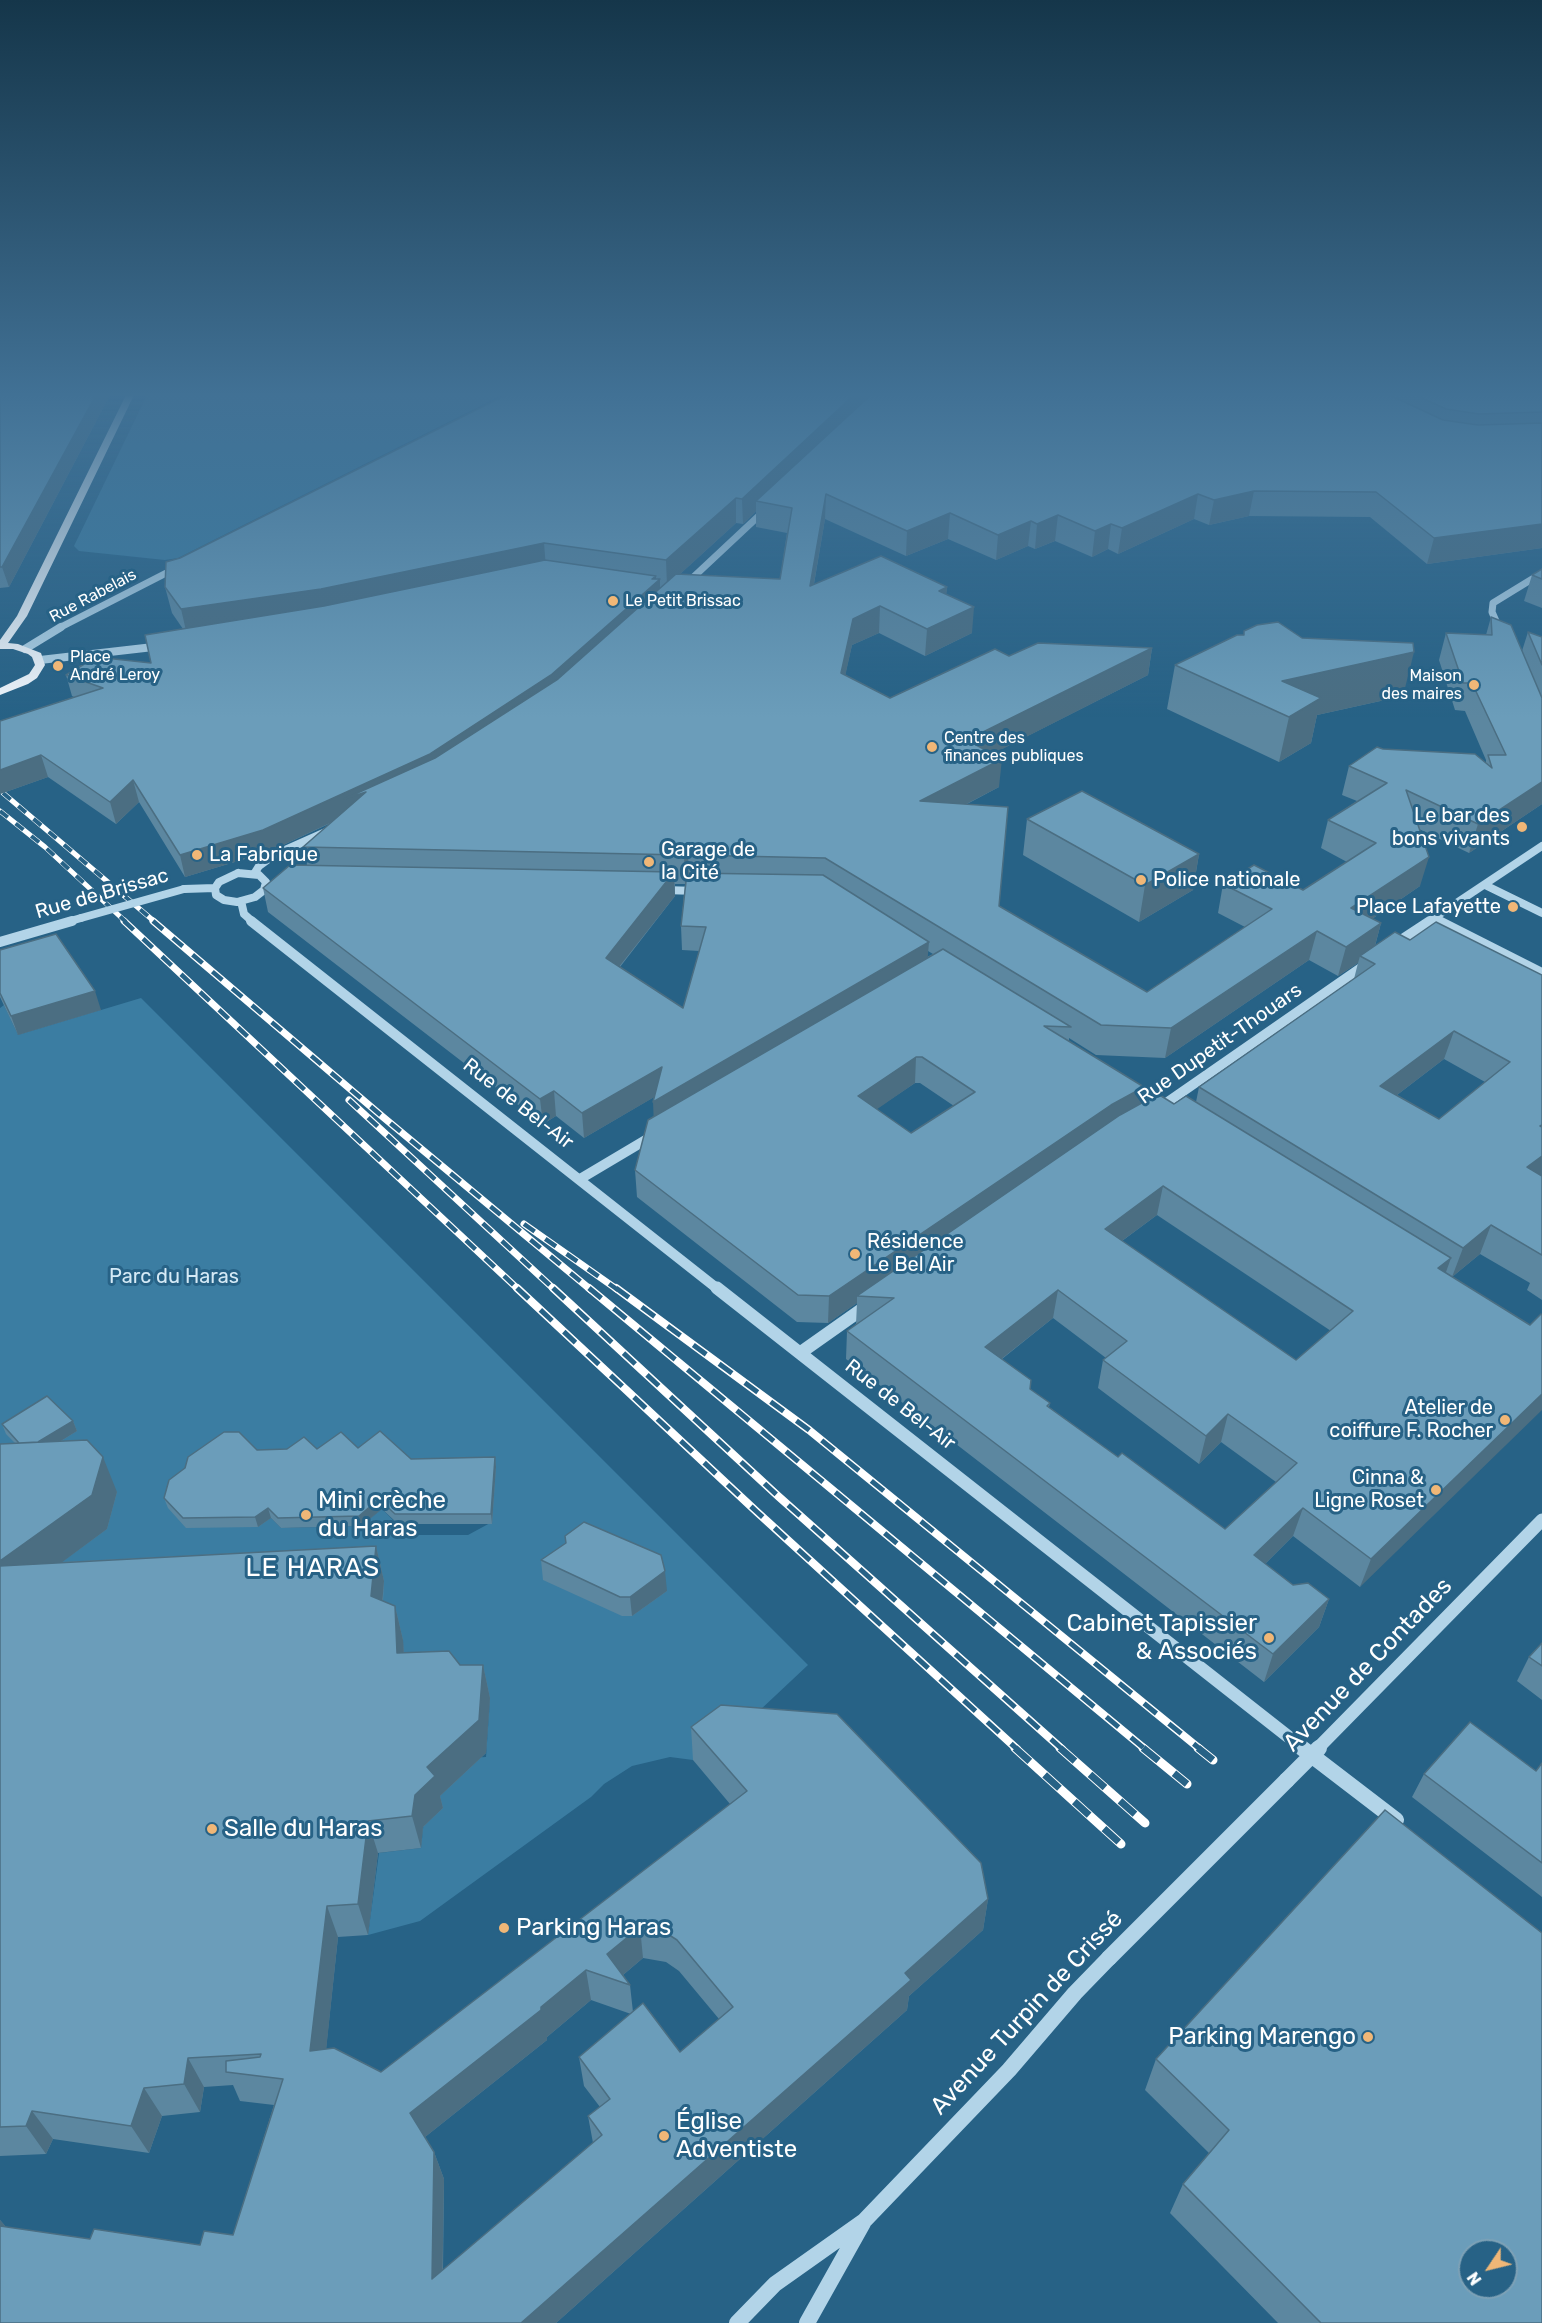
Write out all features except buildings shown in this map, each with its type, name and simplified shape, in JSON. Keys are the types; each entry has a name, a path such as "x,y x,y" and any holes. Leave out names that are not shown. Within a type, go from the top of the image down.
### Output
{"main road":[{"path":"0,692 33,676 40,665 40,660 32,652 0,646 22,616 78,501"}],"street":[{"path":"676,593 772,504"},
{"name":"Rue Rabelais","path":"25,649 74,619 190,561"},
{"path":"1504,639 1492,612 1493,603 1542,573"},
{"path":"40,660 167,645"},
{"path":"254,874 259,866 274,855 338,826"},
{"path":"1390,947 1542,846"},
{"path":"254,874 270,883 261,894 241,901 216,895 215,888 220,880 232,875 254,874"},
{"path":"1485,885 1542,913"},
{"name":"Rue de Brissac","path":"0,942 184,889 215,888"},
{"path":"649,890 707,891"},
{"name":"Rue de Bel-Air","path":"241,901 242,910 248,918 1407,1828"},
{"path":"1434,918 1542,973"},
{"name":"Rue Dupetit-Thouars","path":"1152,1115 1162,1105 1381,954"},
{"path":"1122,1080 1178,1115"},
{"path":"580,1179 660,1132"},
{"path":"800,1353 879,1298"},
{"name":"Avenue de Contades","path":"1225,1840 1312,1755 1542,1520"},
{"name":"Avenue Turpin de Crissé","path":"737,2323 775,2284 864,2221 1009,2070 1075,1993 1225,1840"},
{"name":"Avenue Turpin de Crissé","path":"807,2323 864,2221"}],"green space":[{"path":"96,501 291,501 178,558 165,560 79,551 74,546"},
{"name":"Parc du Haras","path":"141,998 808,1665 759,1711 693,1760 670,1757 632,1766 604,1784 591,1797 420,1921 368,1935 379,1853 421,1848 425,1810 468,1758 486,1757 490,1699 404,1658 403,1640 380,1630 0,1561 30,1460 0,1478 0,1008 4,1005 18,1035","holes":["360,1457 492,1522 468,1535 416,1535 415,1524 397,1524 382,1509 361,1526 281,1528 271,1518"]}],"railway":[{"path":"3,793 155,922"},
{"path":"0,811 45,847 126,922"},
{"path":"124,921 519,1290"},
{"path":"153,921 591,1290"},
{"path":"349,1100 555,1290"},
{"path":"524,1224 618,1290"},
{"path":"517,1288 757,1512 1017,1749"},
{"path":"553,1288 778,1496 1062,1749"},
{"path":"589,1288 1145,1749"},
{"path":"616,1288 809,1430 1200,1749"},
{"path":"1015,1748 1121,1844"},
{"path":"1060,1748 1145,1823"},
{"path":"1143,1748 1187,1784"},
{"path":"1198,1748 1213,1760"}],"place":[{"name":"Le Petit Brissac","path":"613,601"},
{"name":"Place André Leroy","path":"58,666"},
{"name":"Maison des maires","path":"1474,685"},
{"name":"Centre des finances publiques","path":"932,747"},
{"name":"Le bar des bons vivants","path":"1522,827"},
{"name":"La Fabrique","path":"197,855"},
{"name":"Garage de la Cité","path":"649,862"},
{"name":"Police nationale","path":"1141,880"},
{"name":"Place Lafayette","path":"1513,907"},
{"name":"Résidence Le Bel Air","path":"855,1254"},
{"name":"Atelier de coiffure F. Rocher","path":"1505,1420"},
{"name":"Cinna & Ligne Roset","path":"1436,1490"},
{"name":"Mini crèche du Haras","path":"306,1515"},
{"name":"Cabinet Tapissier & Associés","path":"1269,1638"},
{"name":"Salle du Haras","path":"212,1829"},
{"name":"Parking Haras","path":"504,1928"},
{"name":"Parking Marengo","path":"1368,2037"},
{"name":"Église Adventiste","path":"664,2136"}],"district":[{"name":"LE HARAS","path":"313,1568"}]}
